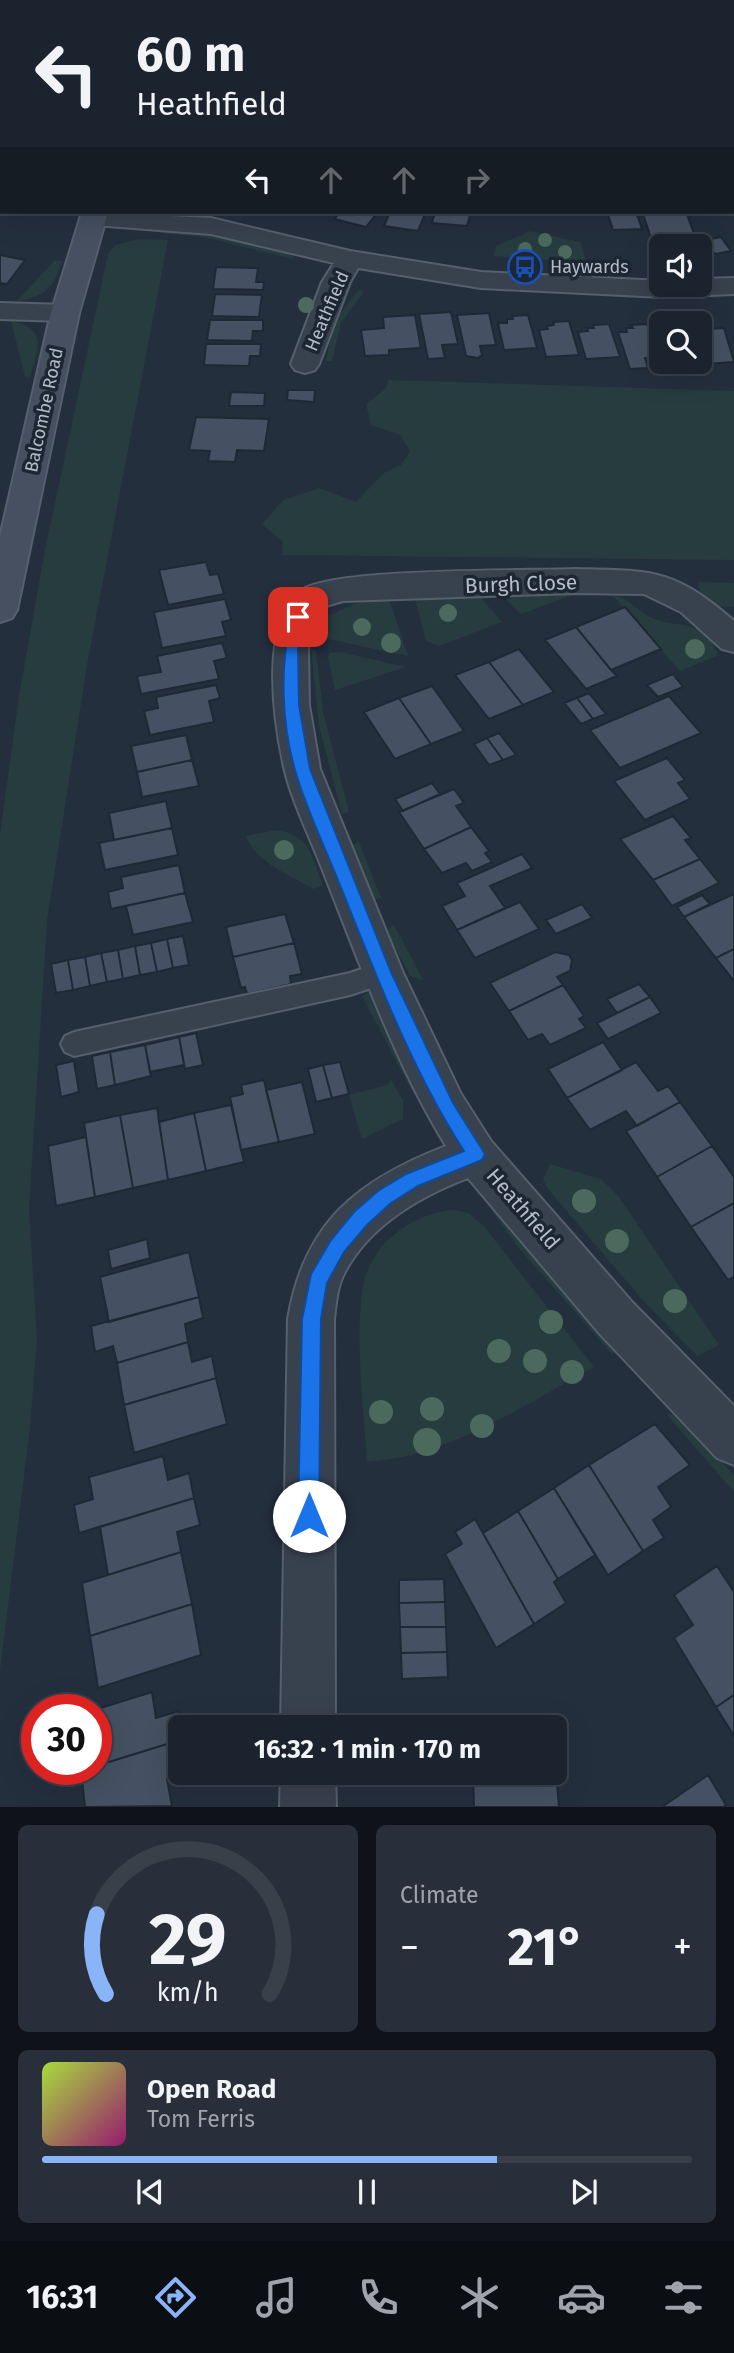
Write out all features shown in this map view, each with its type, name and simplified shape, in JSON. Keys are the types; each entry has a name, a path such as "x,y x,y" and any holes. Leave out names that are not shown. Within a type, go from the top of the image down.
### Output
{"main road":[{"name":"Balcombe Road","path":"0,610 65,313 95,214"}],"street":[{"path":"95,214 211,226 351,259 481,280 662,289 734,286"},
{"name":"Heathfield","path":"305,364 332,293 351,259"},
{"path":"0,311 65,313"},
{"name":"Burgh Close","path":"298,617 314,598 342,589 575,581 646,582 672,591 693,604 734,640"},
{"name":"Heathfield","path":"298,617 291,650 292,705 302,769 383,972 446,1108 476,1154 616,1318 734,1441"},
{"path":"308,1715 311,1332 318,1281 337,1246 360,1218 385,1197 412,1180 476,1154"},
{"path":"308,1785 308,1807"}],"lane":[{"path":"74,1044 350,984 383,972"}],"green space":[{"path":"163,228 202,232 295,253 292,259 204,237 160,233"},
{"path":"530,231 580,242 587,263 494,256 496,246"},
{"path":"139,239 168,240 87,665 47,921 29,1210 37,1339 30,1428 0,1671 0,835 19,696 45,550 108,254 115,245"},
{"path":"55,260 62,261 47,290 35,297 16,302"},
{"path":"358,290 364,291 341,323 332,361 326,361 334,323"},
{"path":"11,321 31,329 36,335 38,349 30,377 25,376"},
{"path":"389,380 734,391 734,560 282,555 283,542 262,524 283,500 319,488 356,502 384,473 401,465 410,451 400,435 371,425 366,404 385,389"},
{"path":"698,582 734,583 734,607 714,606 700,593"},
{"path":"569,591 575,594 521,614 502,595"},
{"path":"613,596 628,601 650,617 696,629 704,634 719,655 680,671"},
{"path":"480,597 502,622 439,646 426,641 415,599"},
{"path":"375,600 390,602 408,656 328,639 328,616 354,604"},
{"path":"311,649 316,650 323,712 349,812 342,814 319,726"},
{"path":"340,652 406,667 335,690 328,657 330,653"},
{"path":"276,830 296,836 303,842 312,856 323,885 313,889 275,867 258,854 246,836"},
{"path":"359,842 381,898 372,900 351,846"},
{"path":"394,925 424,981 410,976 386,930"},
{"path":"371,991 424,1091 414,1095 362,996"},
{"path":"391,1080 403,1100 403,1119 362,1139 349,1095 387,1085"},
{"path":"550,1164 601,1179 619,1197 719,1345 697,1356 640,1297 548,1189 543,1179"},
{"path":"493,1205 624,1348 612,1354 518,1247 492,1211"},
{"path":"454,1210 468,1213 483,1225 594,1367 462,1438 415,1454 367,1462 360,1344 365,1278 378,1252 399,1231 426,1216"},
{"path":"674,1414 683,1420 734,1475 734,1492 667,1415"}],"building":[{"path":"338,214 376,214 366,227 334,219"},
{"path":"389,214 425,214 418,231 384,226"},
{"path":"434,214 470,214 467,226 432,223"},
{"path":"637,214 642,229 613,230 608,215 593,215"},
{"path":"643,214 687,214 694,234 650,234"},
{"path":"721,237 731,251 715,254 712,250 712,239"},
{"path":"0,255 25,260 7,284 0,283"},
{"path":"216,267 258,268 256,282 264,282 263,290 213,289"},
{"path":"215,294 262,295 259,317 212,316"},
{"path":"451,312 458,344 442,345 445,358 428,359 419,314"},
{"path":"489,313 496,345 480,346 482,355 478,358 466,356 457,315"},
{"path":"415,315 421,348 389,350 389,355 365,356 361,330 384,328 383,317"},
{"path":"528,315 537,348 504,350 498,323 507,323 507,319 513,319 512,316"},
{"path":"210,320 263,320 263,331 253,331 252,341 207,340"},
{"path":"569,321 579,355 546,357 539,330 548,329 547,326 554,325 553,322"},
{"path":"609,324 620,357 586,359 578,332 588,331 587,328 594,328 593,325"},
{"path":"647,324 649,358 645,358 648,368 630,369 618,332 627,332 626,328 633,328 631,325"},
{"path":"724,328 734,362 712,363 712,329"},
{"path":"206,344 261,344 260,356 250,356 249,366 204,365"},
{"path":"288,390 315,390 314,402 287,400"},
{"path":"231,392 265,393 264,406 229,406"},
{"path":"196,417 269,419 264,451 237,450 235,462 208,461 210,451 189,450"},
{"path":"206,562 210,575 218,574 224,594 168,605 159,570"},
{"path":"225,599 231,620 222,622 226,636 162,648 154,612"},
{"path":"625,607 661,649 611,670 576,627"},
{"path":"576,627 617,676 586,689 545,640"},
{"path":"222,643 227,658 214,661 219,679 141,694 137,676 161,672 157,656"},
{"path":"519,649 554,692 523,705 489,662"},
{"path":"489,662 523,705 489,719 455,675"},
{"path":"673,674 683,687 658,697 647,685"},
{"path":"216,685 220,698 209,701 214,722 150,735 144,711 158,708 156,697"},
{"path":"432,686 464,731 431,744 399,698"},
{"path":"589,693 606,714 593,719 577,698"},
{"path":"669,696 701,733 620,768 590,730"},
{"path":"399,698 431,744 395,759 364,712"},
{"path":"577,698 593,719 581,724 564,703"},
{"path":"499,733 516,755 503,760 487,738"},
{"path":"186,735 192,760 137,772 131,746"},
{"path":"487,738 503,760 489,765 474,744"},
{"path":"667,758 685,780 678,783 690,799 645,820 614,781"},
{"path":"192,760 199,786 142,797 137,772"},
{"path":"432,783 440,794 403,811 395,799"},
{"path":"454,789 464,803 456,806 471,827 424,849 399,812"},
{"path":"166,801 172,828 114,840 109,813"},
{"path":"673,816 691,838 685,840 700,859 653,880 620,839"},
{"path":"471,827 489,851 485,853 492,862 472,871 466,863 442,873 424,849"},
{"path":"172,828 178,855 105,870 99,843"},
{"path":"522,854 532,868 490,886 505,908 457,930 442,906 465,896 457,883"},
{"path":"700,859 719,883 672,906 653,880"},
{"path":"179,865 185,893 111,909 108,892 123,888 121,877"},
{"path":"185,893 193,922 133,935 126,906"},
{"path":"734,894 734,949 716,958 684,917"},
{"path":"702,895 710,904 684,917 677,907"},
{"path":"520,902 539,929 475,958 457,930"},
{"path":"582,904 592,918 556,934 546,920"},
{"path":"285,914 294,943 233,957 226,927"},
{"path":"183,936 189,965 173,968 167,939"},
{"path":"167,939 173,968 157,972 151,943"},
{"path":"151,943 157,972 140,975 135,946"},
{"path":"294,943 302,974 290,976 291,984 247,994 245,987 241,988 233,957"},
{"path":"135,946 140,975 123,979 118,950"},
{"path":"734,949 734,981 716,958"},
{"path":"118,950 123,979 107,982 101,953"},
{"path":"555,952 569,955 572,960 570,971 557,977 563,985 509,1011 490,983"},
{"path":"101,953 107,982 90,986 85,957"},
{"path":"85,957 90,986 73,990 68,960"},
{"path":"68,960 73,990 56,993 51,964"},
{"path":"639,984 650,997 617,1013 607,999"},
{"path":"563,985 584,1016 579,1019 586,1028 550,1045 542,1034 528,1040 509,1011"},
{"path":"650,997 661,1013 608,1039 597,1023"},
{"path":"196,1033 203,1065 185,1069 179,1037"},
{"path":"179,1037 184,1065 150,1072 145,1045"},
{"path":"603,1042 622,1070 567,1098 548,1069"},
{"path":"145,1045 151,1076 115,1085 110,1052"},
{"path":"110,1052 115,1085 97,1089 92,1056"},
{"path":"74,1061 79,1092 61,1097 56,1065"},
{"path":"340,1062 349,1094 332,1098 323,1065"},
{"path":"636,1062 658,1091 668,1086 680,1102 637,1126 626,1111 590,1130 567,1098"},
{"path":"323,1065 332,1098 316,1102 308,1069"},
{"path":"264,1080 279,1142 241,1150 230,1097 243,1094 241,1085"},
{"path":"302,1082 315,1134 279,1142 266,1090"},
{"path":"680,1102 712,1146 657,1177 626,1131"},
{"path":"231,1105 244,1162 206,1171 194,1113"},
{"path":"157,1108 168,1180 133,1188 120,1115"},
{"path":"194,1113 206,1171 168,1180 159,1122"},
{"path":"120,1115 133,1188 95,1197 84,1123"},
{"path":"86,1137 95,1197 56,1206 48,1146"},
{"path":"712,1146 734,1177 734,1203 691,1227 657,1177"},
{"path":"734,1203 734,1277 728,1280 691,1227"},
{"path":"147,1239 150,1258 111,1269 108,1250"},
{"path":"189,1252 199,1297 109,1322 100,1277"},
{"path":"199,1297 203,1318 185,1324 188,1342 117,1363 113,1346 95,1352 91,1326"},
{"path":"188,1342 192,1362 212,1356 216,1378 124,1405 117,1363"},
{"path":"216,1378 227,1424 134,1453 124,1405"},
{"path":"655,1424 690,1465 658,1487 671,1507 653,1520 664,1538 643,1551 589,1465"},
{"path":"163,1456 168,1480 189,1473 194,1498 79,1533 74,1505 93,1499 89,1477"},
{"path":"589,1465 643,1551 608,1575 554,1488"},
{"path":"554,1488 595,1555 558,1579 518,1511"},
{"path":"194,1498 200,1525 177,1532 181,1552 108,1575 100,1527"},
{"path":"518,1511 558,1579 554,1582 566,1603 534,1624 483,1533"},
{"path":"475,1519 534,1624 496,1648 445,1554 462,1544 455,1532"},
{"path":"181,1552 192,1604 90,1636 82,1583"},
{"path":"717,1566 734,1592 734,1695 716,1707 674,1638 693,1625 674,1595"},
{"path":"444,1579 445,1602 399,1603 399,1580"},
{"path":"445,1602 446,1627 400,1627 399,1603"},
{"path":"192,1604 201,1655 98,1688 90,1636"},
{"path":"400,1627 446,1627 447,1652 401,1653"},
{"path":"447,1652 448,1677 402,1679 401,1653"},
{"path":"152,1692 156,1718 179,1711 179,1715 168,1715 168,1744 112,1761 112,1704"},
{"path":"734,1695 734,1736 716,1707"},
{"path":"168,1744 167,1779 172,1806 85,1807 83,1785 112,1785 112,1761"},
{"path":"708,1775 726,1805 662,1807"},
{"path":"473,1785 557,1785 559,1807 474,1807"}],"place":[{"name":"Haywards","path":"525,267"}],"route":[{"path":"298,617 291,650 292,705 302,769 383,972 446,1108 476,1154 412,1180 385,1197 360,1218 337,1246 318,1281 311,1319 309,1516"}]}
